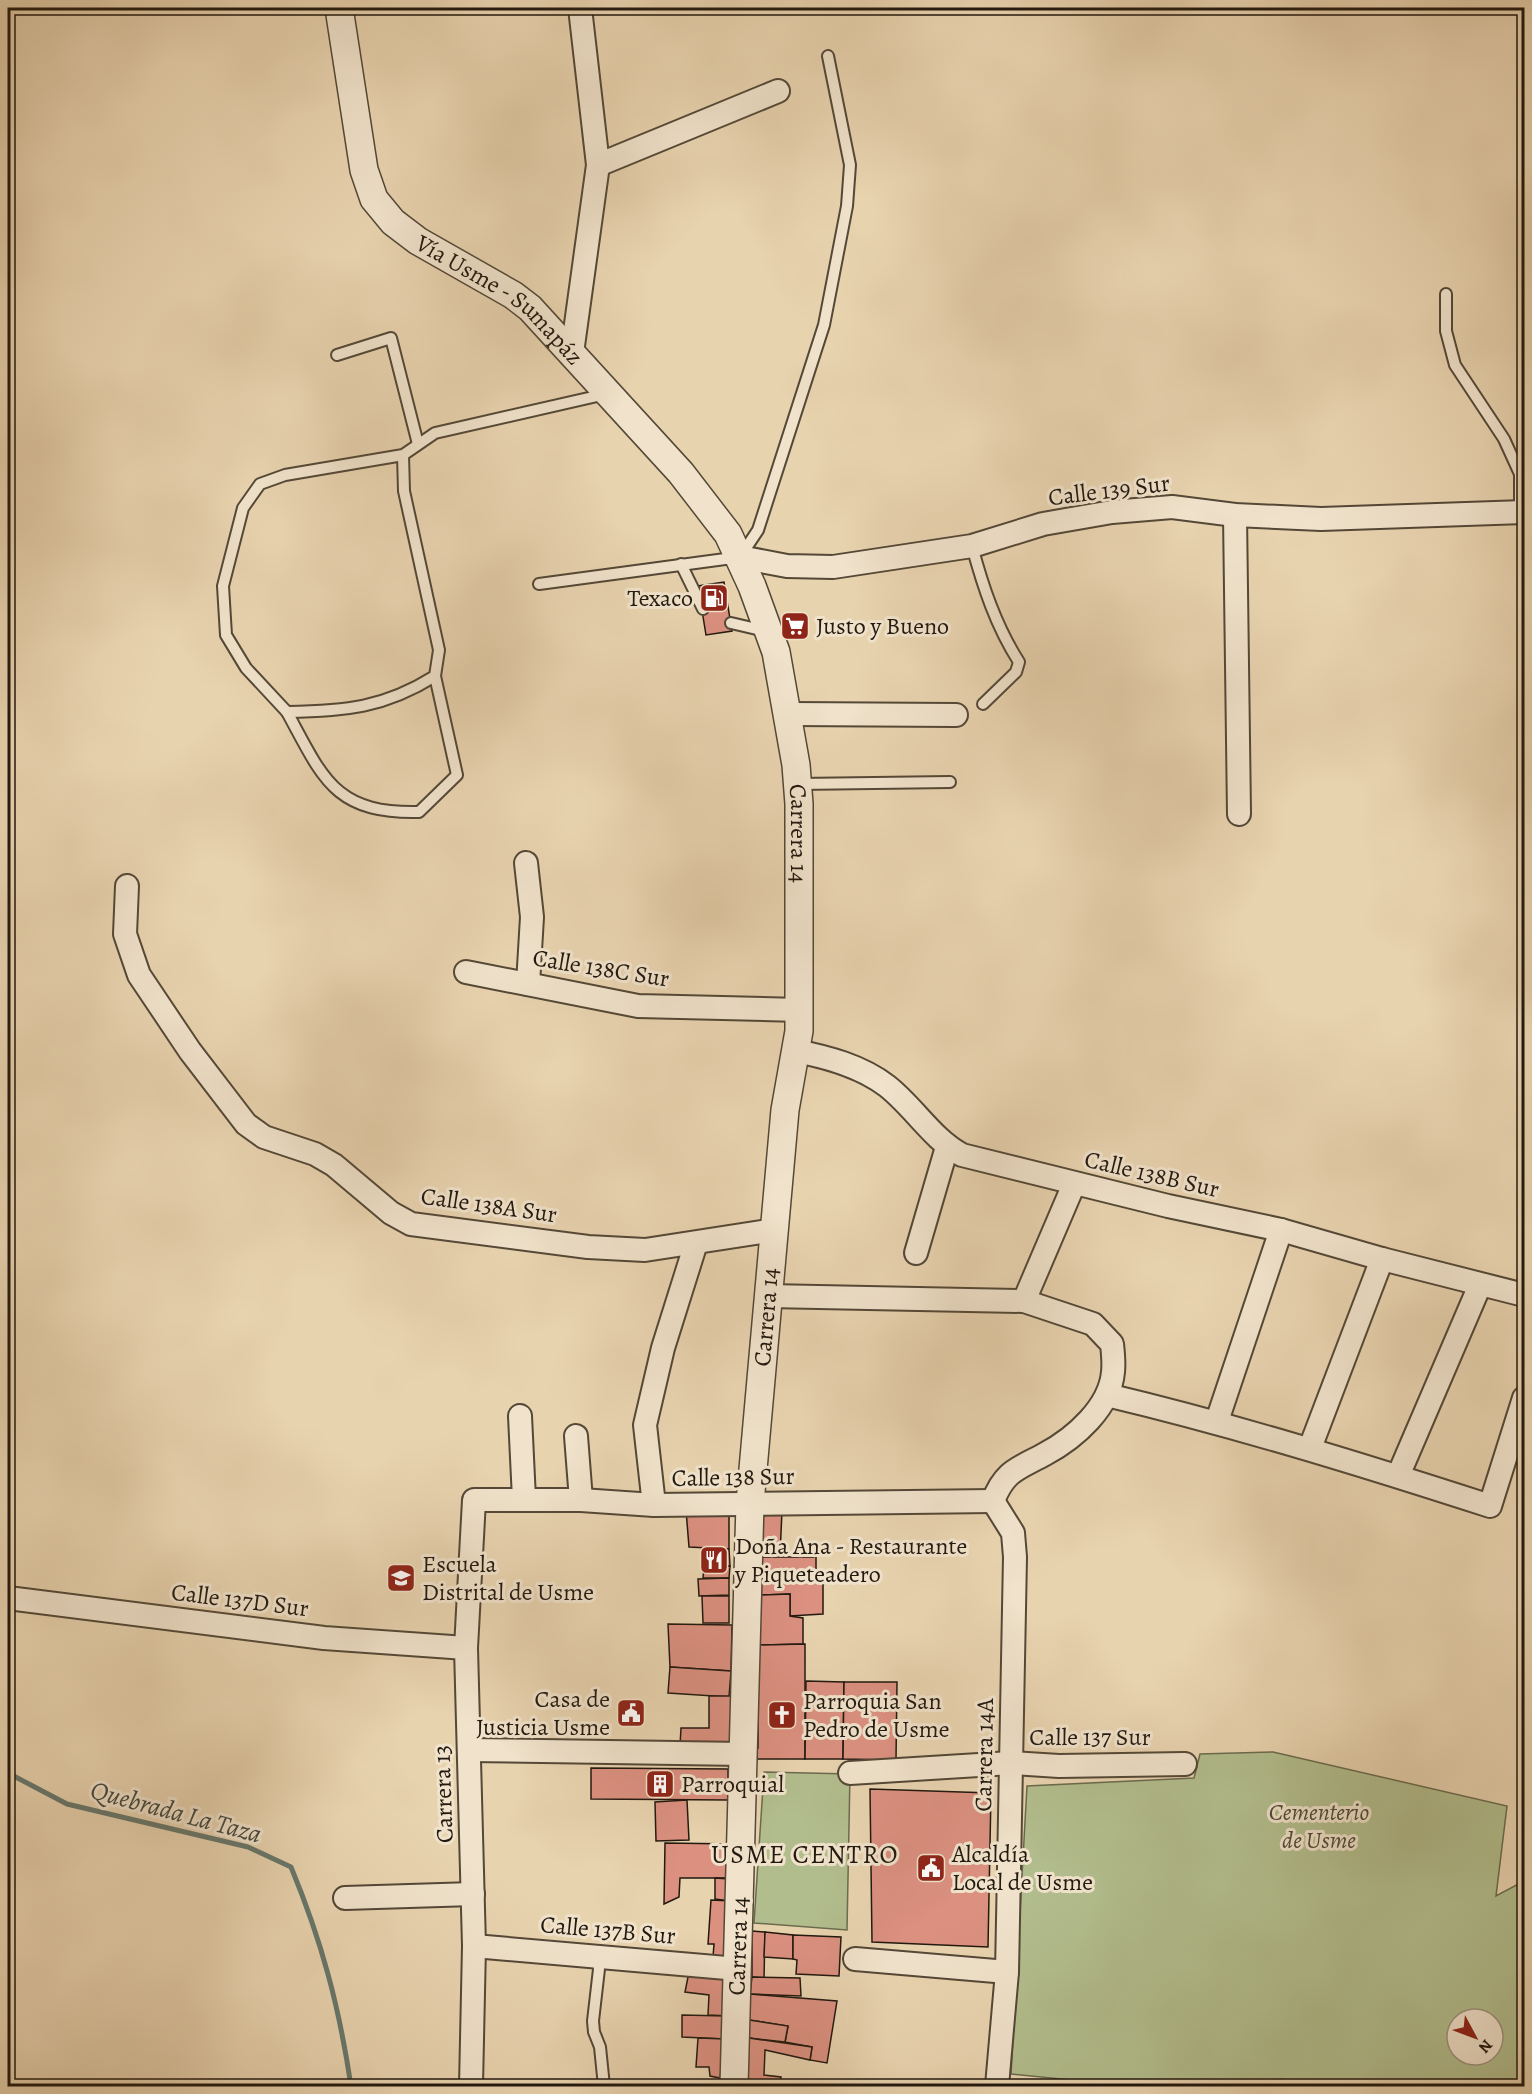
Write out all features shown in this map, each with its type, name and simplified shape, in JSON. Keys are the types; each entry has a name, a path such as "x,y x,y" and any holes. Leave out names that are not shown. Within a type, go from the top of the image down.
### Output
{"street":[{"name":"Vía Usme - Sumapáz","path":"339,8 364,170 374,199 393,222 418,241 513,295 530,308 606,394 688,481 715,514 740,557"},
{"path":"572,353 598,165 580,8"},
{"path":"598,165 778,91"},
{"name":"Calle 139 Sur","path":"740,557 787,566 833,567 972,546 1043,524 1112,512 1172,507 1235,515 1321,519 1522,512"},
{"path":"1235,515 1239,814"},
{"name":"Carrera 14","path":"734,2086 750,1503 785,1110 796,1051 800,1010 798,784 789,714 769,632 740,557"},
{"path":"789,714 956,715"},
{"path":"526,863 532,917 528,984"},
{"name":"Calle 138A Sur","path":"127,886 125,934 138,975 189,1051 246,1124 264,1137 315,1154 334,1165 391,1213 411,1224 588,1248 645,1250 774,1230"},
{"name":"Calle 138C Sur","path":"466,972 638,1006 800,1010"},
{"name":"Calle 138B Sur","path":"796,1051 821,1056 857,1069 887,1086 947,1147 962,1155 1074,1184 1281,1230 1382,1259 1524,1295"},
{"path":"916,1253 947,1147"},
{"path":"1024,1301 1074,1184"},
{"path":"1217,1421 1281,1230"},
{"path":"654,1505 645,1425 663,1348 696,1243"},
{"path":"1310,1448 1382,1259"},
{"path":"1398,1476 1480,1284"},
{"path":"768,1296 1024,1301 1093,1324 1112,1344 1113,1372 1107,1395 1078,1431 1046,1454 1017,1467 1001,1482 993,1502"},
{"path":"1107,1395 1217,1421 1310,1448 1490,1506 1524,1398"},
{"path":"520,1416 524,1499"},
{"path":"576,1436 580,1500"},
{"name":"Calle 138 Sur","path":"474,1500 580,1500 654,1505 993,1502"},
{"name":"Carrera 13","path":"471,2086 474,1946 466,1648 474,1500"},
{"name":"Carrera 14A","path":"993,1502 1013,1533 1015,1557 1007,1972 997,2086"},
{"name":"Calle 137D Sur","path":"8,1598 324,1638 466,1648"},
{"path":"469,1750 744,1754"},
{"name":"Calle 137 Sur","path":"850,1773 1011,1763 1059,1766 1185,1764"},
{"path":"345,1898 473,1894"},
{"name":"Calle 137B Sur","path":"474,1946 738,1969"},
{"path":"855,1959 1007,1972"}],"lane":[{"path":"539,584 740,557 758,530 824,325 847,206 850,165 828,56"},
{"path":"1446,294 1446,331 1455,365 1504,439 1520,474 1522,512"},
{"path":"337,355 391,338 418,444"},
{"path":"403,454 404,490 439,650 435,676 457,775 419,812 394,813 365,806 342,796 320,773 287,712 246,668 226,635 223,586 243,508 260,484 285,475 403,454 435,433 606,394"},
{"path":"972,546 982,585 1004,638 1019,662 1016,672 983,704"},
{"path":"681,564 703,609"},
{"path":"731,623 769,632"},
{"path":"287,712 343,711 406,694 435,676"},
{"path":"798,784 950,782"},
{"path":"597,1956 599,1969 593,2021 594,2032 600,2047 604,2086"}],"green space":[{"name":"Cementerio de Usme","path":"1273,1752 1507,1806 1496,1896 1524,1881 1524,2086 1332,2086 1280,2079 1264,2086 1132,2086 1011,2074 1027,1786 1194,1778 1200,1754"},
{"path":"764,1772 850,1774 847,1930 754,1923"}],"building":[{"name":"Texaco","path":"724,582 732,631 706,635 698,586"},
{"path":"729,1508 729,1549 689,1547 686,1510"},
{"path":"769,1511 782,1511 780,1555 762,1556 760,1518"},
{"path":"703,1549 729,1549 730,1566 704,1567"},
{"path":"761,1557 816,1557 816,1573 761,1575"},
{"path":"730,1566 729,1578 703,1578 704,1567"},
{"path":"823,1573 823,1614 790,1616 790,1594 760,1595 761,1575"},
{"path":"729,1578 729,1595 699,1596 698,1579"},
{"path":"790,1594 790,1616 803,1618 803,1644 758,1645 760,1595"},
{"path":"702,1596 729,1596 729,1623 703,1623"},
{"path":"668,1624 732,1625 731,1671 670,1667"},
{"name":"Parroquia San Pedro de Usme","path":"805,1644 805,1759 752,1759 752,1748 758,1748 758,1645"},
{"path":"670,1667 731,1671 729,1697 668,1693"},
{"path":"806,1681 844,1682 843,1759 805,1759"},
{"path":"844,1682 897,1682 896,1760 843,1759"},
{"path":"709,1696 733,1696 732,1746 680,1746 681,1728 709,1728"},
{"name":"Parroquial","path":"591,1768 728,1769 728,1800 591,1799"},
{"name":"Alcaldía Local de Usme","path":"870,1789 991,1793 988,1947 872,1942"},
{"path":"687,1800 689,1840 656,1841 655,1802"},
{"path":"665,1843 734,1844 730,1878 680,1878 679,1897 664,1904"},
{"path":"715,1878 730,1879 729,1901 715,1899"},
{"path":"711,1900 732,1901 728,1958 713,1957 714,1944 708,1944"},
{"path":"752,1931 765,1932 764,1978 752,1977"},
{"path":"765,1932 793,1935 793,1959 764,1957"},
{"path":"793,1935 841,1937 839,1976 796,1974 797,1960 793,1959"},
{"path":"689,1972 729,1976 730,2016 708,2015 709,1995 685,1992"},
{"path":"752,1977 800,1978 801,1996 750,1994"},
{"path":"750,1994 837,2001 827,2063 810,2060 812,2047 785,2042 788,2026 749,2020"},
{"path":"682,2015 726,2016 725,2039 682,2037"},
{"path":"749,2020 788,2026 785,2042 749,2038"},
{"path":"698,2038 725,2039 720,2078 710,2076 709,2067 696,2067"},
{"path":"749,2038 812,2047 810,2060 765,2050 764,2075 781,2077 780,2086 746,2086"}],"waterway":[{"name":"Quebrada La Taza","path":"8,1773 67,1804 248,1847 291,1867 312,1922 328,1975 351,2086"}],"place":[{"name":"Texaco","path":"714,598"},
{"name":"Justo y Bueno","path":"795,626"},
{"name":"Doña Ana - Restaurante y Piqueteadero","path":"714,1560"},
{"name":"Escuela Distrital de Usme","path":"401,1578"},
{"name":"Casa de Justicia Usme","path":"631,1713"},
{"name":"Parroquia San Pedro de Usme","path":"782,1715"},
{"name":"Parroquial","path":"660,1784"},
{"name":"Alcaldía Local de Usme","path":"931,1868"}],"district":[{"name":"USME CENTRO","path":"805,1854"}]}
